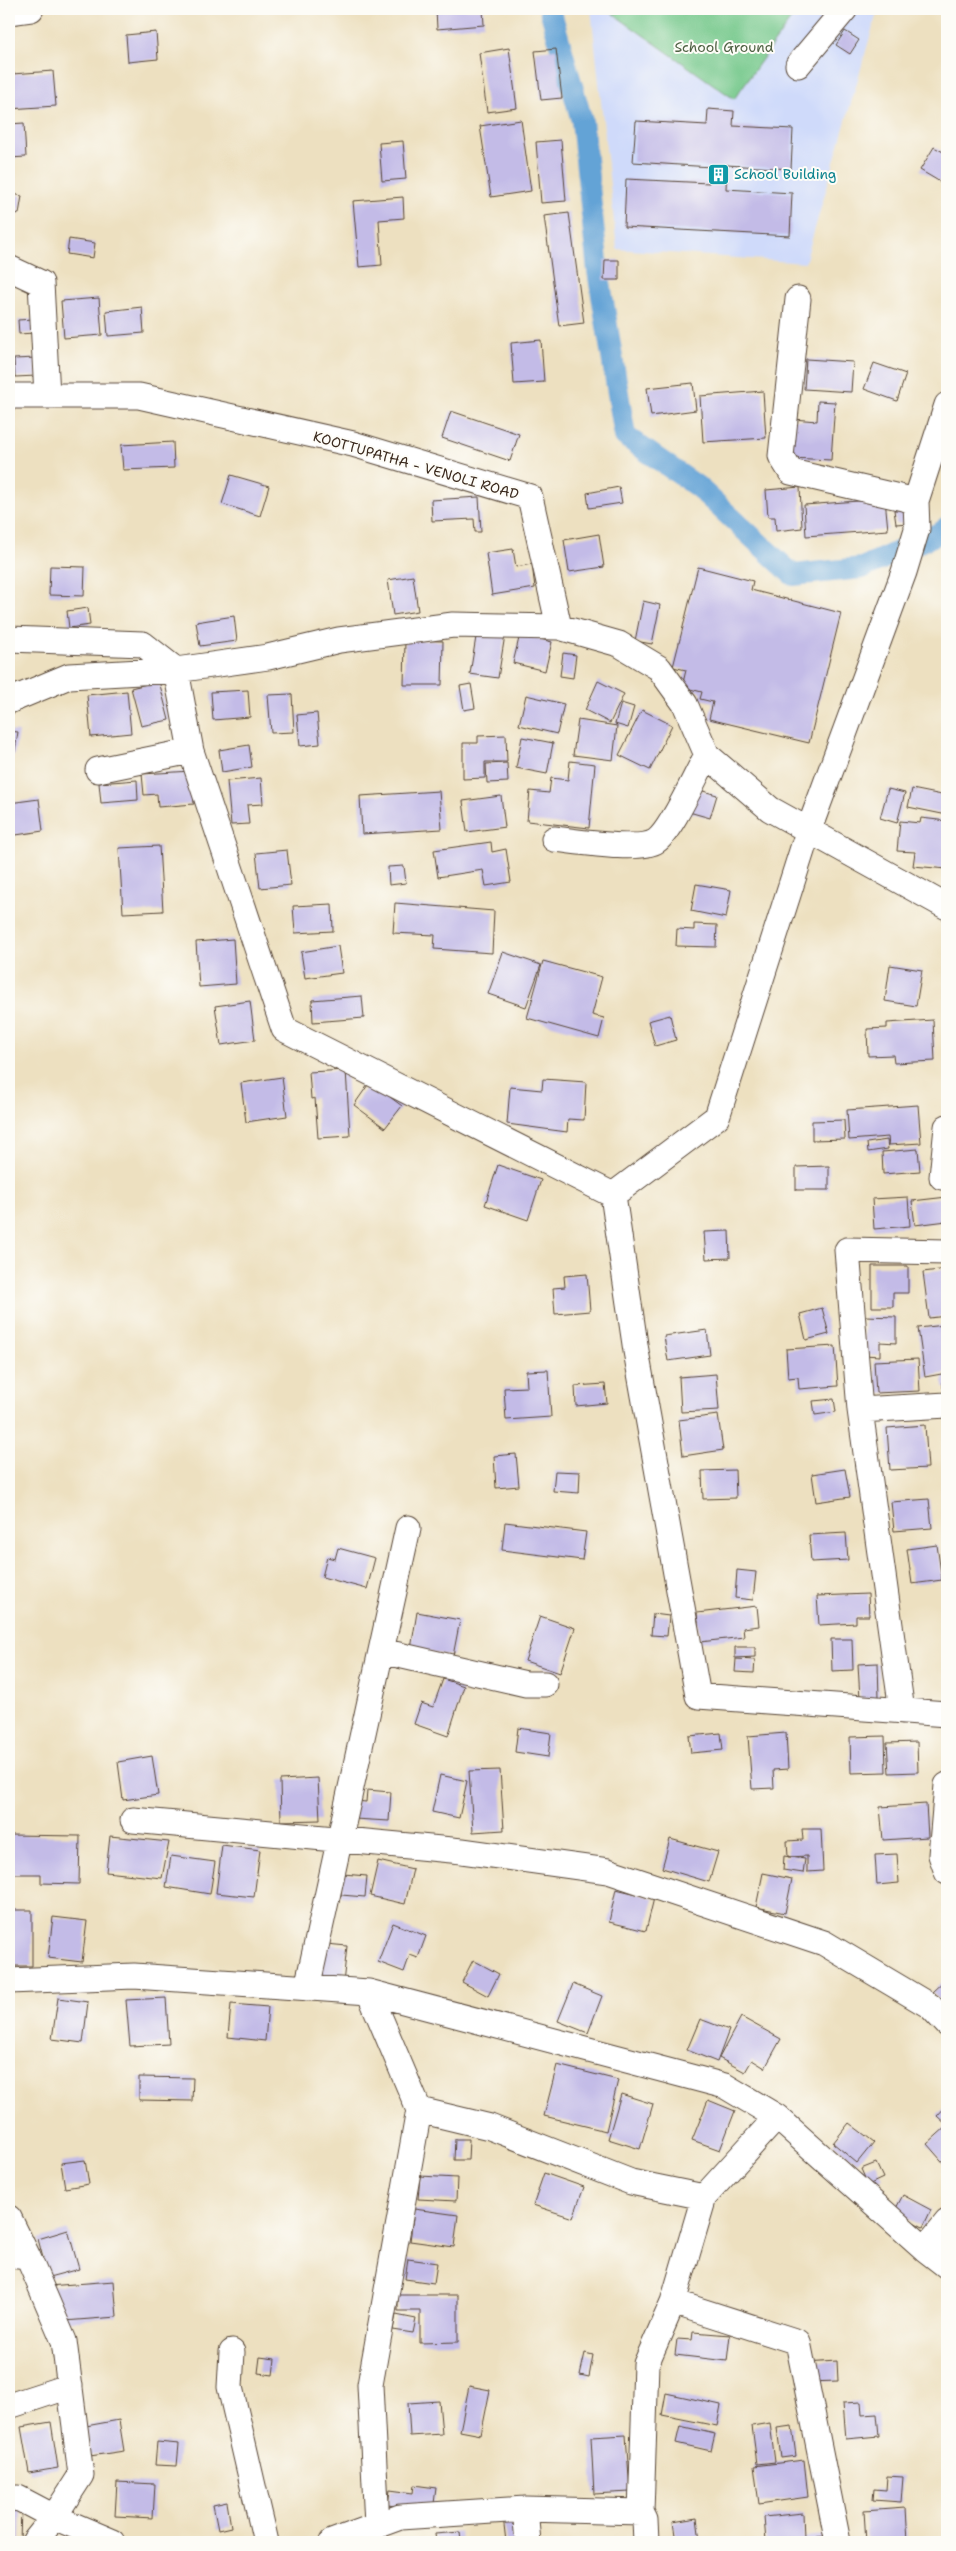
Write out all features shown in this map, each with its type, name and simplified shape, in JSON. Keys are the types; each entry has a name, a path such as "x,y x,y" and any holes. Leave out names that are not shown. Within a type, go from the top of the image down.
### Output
{"street":[{"path":"9,12 31,9"},
{"path":"798,65 845,9"},
{"path":"9,268 41,283 47,395"},
{"path":"798,299 781,456 791,472 916,501"},
{"name":"KOOTTUPATHA - VENOLI ROAD","path":"9,396 139,396 353,444 530,497 559,627"},
{"path":"612,1195 717,1117 808,832 904,572 917,529 916,501 947,405"},
{"path":"9,701 69,676 176,670 268,657 339,640 453,626 559,627 619,644 659,668 685,704 706,755 770,809 808,832 947,907"},
{"path":"9,639 143,644 176,670 191,751 284,1029 612,1195"},
{"path":"98,770 191,751"},
{"path":"554,839 632,846 656,842 667,830 706,755"},
{"path":"942,1177 947,1126"},
{"path":"612,1195 636,1351 698,1696 947,1714"},
{"path":"902,1712 860,1410 847,1250 947,1252"},
{"path":"860,1410 947,1405"},
{"path":"306,1988 408,1528"},
{"path":"381,1651 526,1684 546,1684"},
{"path":"947,1785 940,1855 947,1872"},
{"path":"132,1820 339,1841 462,1851 608,1871 824,1943 930,2006 947,2024"},
{"path":"9,1981 134,1976 369,1992 498,2028 725,2086 777,2117 924,2249 947,2266"},
{"path":"369,1992 419,2110 370,2385 377,2526"},
{"path":"419,2110 490,2127 631,2182 704,2197"},
{"path":"646,2542 645,2520 641,2512 646,2364 673,2302 704,2197 777,2117"},
{"path":"9,2218 19,2256 64,2341 81,2475 54,2517 34,2542"},
{"path":"924,2249 947,2222"},
{"path":"673,2302 798,2342 838,2542"},
{"path":"232,2352 230,2387 266,2542"},
{"path":"9,2406 70,2386"},
{"path":"9,2498 18,2498 54,2517 113,2542"},
{"path":"525,2509 528,2542"},
{"path":"332,2542 400,2517 525,2509 641,2512"}],"shaded area":[{"path":"591,9 878,9 805,263 617,249"}],"green space":[{"name":"School Ground","path":"606,9 798,9 734,99"}],"building":[{"path":"436,9 483,9 484,25 437,29"},
{"path":"845,31 859,40 850,54 836,45"},
{"path":"156,32 158,59 128,62 126,35"},
{"path":"509,48 517,108 487,112 479,53"},
{"path":"556,49 562,98 541,100 535,51"},
{"path":"53,71 56,106 9,109 9,87 13,87 12,74"},
{"name":"School Building","path":"708,109 734,111 733,126 793,129 791,169 727,165 726,189 792,193 790,236 624,227 626,179 709,183 711,167 633,162 636,121 707,125"},
{"path":"521,120 531,191 491,197 480,126"},
{"path":"24,123 26,157 9,158 9,124"},
{"path":"561,140 566,201 541,203 536,142"},
{"path":"403,141 406,179 382,181 379,143"},
{"path":"934,147 947,154 947,186 920,170"},
{"path":"9,193 22,196 19,214 9,212"},
{"path":"403,197 404,218 379,220 382,265 359,267 353,201"},
{"path":"569,213 584,323 559,326 544,216"},
{"path":"69,239 95,243 93,258 67,254"},
{"path":"605,260 619,260 619,280 604,280"},
{"path":"99,298 102,335 64,338 61,301"},
{"path":"142,307 144,333 108,336 106,311"},
{"path":"33,319 34,333 19,334 18,320"},
{"path":"541,340 544,382 514,384 511,343"},
{"path":"36,358 37,376 15,377 14,359"},
{"path":"806,359 853,362 851,392 804,389"},
{"path":"874,363 906,374 897,401 864,389"},
{"path":"693,383 696,410 651,416 647,388"},
{"path":"763,391 766,438 703,442 700,396"},
{"path":"818,401 835,402 831,460 791,458 793,419 817,421"},
{"path":"451,411 519,434 510,461 442,438"},
{"path":"173,442 174,468 123,470 121,445"},
{"path":"231,475 269,486 260,516 222,504"},
{"path":"619,487 622,503 589,508 587,493"},
{"path":"800,487 802,528 776,531 775,517 768,517 766,490"},
{"path":"479,497 481,532 475,532 474,519 432,521 431,500"},
{"path":"885,499 888,530 806,536 804,505"},
{"path":"906,509 908,523 896,524 894,510"},
{"path":"599,534 604,567 569,572 564,540"},
{"path":"513,549 516,567 532,564 535,588 492,595 486,553"},
{"path":"50,566 85,567 84,596 49,595"},
{"path":"698,567 753,581 751,590 841,613 809,743 709,719 713,702 700,699 702,692 682,687 686,670 673,667"},
{"path":"413,576 418,611 393,615 388,580"},
{"path":"944,580 947,580 947,601 946,601"},
{"path":"643,601 660,605 652,644 635,641"},
{"path":"88,608 90,625 69,628 67,611"},
{"path":"234,616 237,641 200,646 196,622"},
{"path":"477,631 505,635 498,678 470,674"},
{"path":"520,634 552,642 545,671 513,663"},
{"path":"405,640 443,641 442,685 404,685"},
{"path":"563,653 576,655 573,678 560,676"},
{"path":"159,681 169,720 141,726 131,688"},
{"path":"598,681 624,694 610,723 585,710"},
{"path":"471,684 475,708 464,710 460,686"},
{"path":"248,690 250,717 213,720 211,692"},
{"path":"127,691 131,733 91,737 87,695"},
{"path":"292,694 294,732 271,733 268,695"},
{"path":"526,695 564,704 557,734 519,725"},
{"path":"621,703 634,707 628,728 615,724"},
{"path":"642,710 672,725 650,770 619,755"},
{"path":"317,713 320,744 300,746 297,715"},
{"path":"578,720 617,726 613,760 573,755"},
{"path":"9,731 18,732 14,756 9,755"},
{"path":"506,735 507,762 485,762 485,778 463,779 463,743 478,743 478,736"},
{"path":"522,737 553,743 547,774 516,768"},
{"path":"249,745 252,767 222,772 219,750"},
{"path":"570,761 595,764 589,828 527,821 530,791 549,793 551,778 568,780"},
{"path":"507,763 508,782 487,783 486,764"},
{"path":"192,771 194,804 158,807 157,794 144,795 142,774"},
{"path":"261,778 263,804 247,805 249,824 231,825 227,781"},
{"path":"137,780 138,800 101,803 99,783"},
{"path":"696,789 717,795 710,818 689,812"},
{"path":"888,789 905,793 897,823 880,818"},
{"path":"912,789 947,796 947,815 908,807"},
{"path":"439,791 442,829 362,834 360,796"},
{"path":"501,796 505,827 467,832 463,801"},
{"path":"39,799 43,831 9,836 9,803"},
{"path":"921,818 947,821 947,869 913,866 915,852 897,851 900,821 920,823"},
{"path":"491,842 492,852 506,849 511,882 486,886 483,870 438,877 434,850"},
{"path":"159,846 163,911 123,913 119,848"},
{"path":"287,850 291,885 260,888 256,853"},
{"path":"404,866 406,883 389,885 388,867"},
{"path":"696,884 731,890 726,918 691,911"},
{"path":"395,903 494,911 492,953 434,949 435,935 393,933"},
{"path":"332,904 333,931 295,933 293,906"},
{"path":"694,924 717,925 716,947 676,946 677,929 694,930"},
{"path":"233,939 236,984 199,987 196,942"},
{"path":"338,946 342,973 305,978 301,952"},
{"path":"503,952 541,965 526,1007 488,994"},
{"path":"543,961 602,977 592,1015 604,1018 599,1038 527,1018"},
{"path":"890,965 922,970 916,1006 885,1001"},
{"path":"362,996 364,1018 313,1022 312,1000"},
{"path":"250,1001 255,1040 221,1045 215,1006"},
{"path":"670,1015 676,1040 655,1046 648,1021"},
{"path":"933,1020 935,1061 894,1063 893,1055 868,1056 867,1029 887,1028 887,1023"},
{"path":"346,1070 350,1136 318,1138 315,1098 311,1099 309,1072"},
{"path":"282,1077 287,1116 246,1122 241,1083"},
{"path":"543,1079 586,1082 584,1120 568,1119 567,1132 507,1124 510,1087 542,1090"},
{"path":"370,1082 402,1106 385,1128 354,1105"},
{"path":"918,1105 921,1143 889,1145 888,1137 849,1140 847,1110"},
{"path":"844,1120 845,1139 812,1140 812,1121"},
{"path":"887,1140 888,1149 868,1152 867,1143"},
{"path":"918,1149 920,1171 883,1174 882,1152"},
{"path":"498,1165 541,1180 528,1220 485,1205"},
{"path":"829,1166 829,1190 796,1190 796,1167"},
{"path":"908,1197 910,1226 874,1229 872,1199"},
{"path":"947,1197 947,1221 915,1225 912,1201"},
{"path":"729,1231 730,1258 706,1259 704,1232"},
{"path":"872,1266 908,1266 908,1293 893,1293 893,1307 872,1307"},
{"path":"947,1269 947,1316 929,1318 923,1272"},
{"path":"587,1274 590,1311 555,1314 553,1288 565,1287 564,1276"},
{"path":"822,1308 829,1334 806,1340 800,1314"},
{"path":"865,1316 896,1317 896,1343 880,1342 880,1356 864,1355"},
{"path":"945,1325 947,1335 947,1373 925,1377 918,1328"},
{"path":"707,1330 710,1355 668,1361 664,1336"},
{"path":"835,1346 838,1386 799,1389 798,1377 788,1378 786,1349"},
{"path":"918,1359 920,1391 876,1393 874,1361"},
{"path":"548,1370 551,1417 506,1420 504,1388 527,1387 526,1371"},
{"path":"716,1374 719,1410 681,1412 679,1377"},
{"path":"943,1377 947,1377 947,1388 943,1388"},
{"path":"605,1384 607,1403 576,1406 575,1386"},
{"path":"834,1399 836,1412 815,1415 813,1401"},
{"path":"718,1415 723,1450 683,1456 679,1420"},
{"path":"925,1425 928,1468 890,1470 887,1428"},
{"path":"516,1454 519,1486 496,1488 494,1456"},
{"path":"845,1469 850,1497 816,1502 812,1474"},
{"path":"735,1470 736,1498 703,1499 702,1471"},
{"path":"555,1471 580,1472 579,1493 553,1491"},
{"path":"929,1499 932,1528 894,1531 891,1502"},
{"path":"505,1522 586,1532 582,1560 502,1550"},
{"path":"846,1533 848,1560 811,1562 809,1535"},
{"path":"937,1545 942,1580 912,1584 907,1549"},
{"path":"338,1548 375,1558 367,1589 322,1577 327,1557 335,1559"},
{"path":"737,1570 756,1572 753,1600 735,1598"},
{"path":"868,1594 869,1616 856,1616 856,1623 819,1625 817,1596"},
{"path":"757,1606 759,1626 743,1628 744,1637 700,1642 697,1613"},
{"path":"417,1612 460,1620 453,1656 411,1649"},
{"path":"653,1614 669,1616 667,1636 651,1635"},
{"path":"540,1616 575,1628 560,1673 525,1661"},
{"path":"831,1639 852,1639 853,1670 832,1671"},
{"path":"735,1647 755,1647 755,1657 735,1658"},
{"path":"736,1659 755,1660 754,1673 735,1672"},
{"path":"878,1663 879,1698 860,1699 858,1664"},
{"path":"443,1679 464,1686 448,1736 414,1724 421,1703 433,1707"},
{"path":"518,1728 551,1733 548,1757 515,1752"},
{"path":"721,1733 723,1750 691,1753 689,1736"},
{"path":"786,1733 788,1769 773,1770 774,1788 752,1789 748,1736"},
{"path":"885,1736 886,1772 851,1773 850,1737"},
{"path":"917,1742 918,1772 889,1773 887,1743"},
{"path":"152,1756 158,1795 123,1800 118,1762"},
{"path":"500,1770 504,1830 473,1832 469,1771"},
{"path":"440,1775 467,1781 459,1818 432,1812"},
{"path":"318,1778 320,1820 281,1821 280,1780"},
{"path":"367,1790 391,1792 389,1821 354,1819 356,1801 366,1802"},
{"path":"926,1804 928,1837 883,1840 880,1807"},
{"path":"802,1829 821,1829 823,1871 807,1872 807,1856 788,1857 787,1841 803,1840"},
{"path":"9,1835 80,1836 79,1884 41,1883 41,1874 9,1874"},
{"path":"110,1836 169,1842 162,1878 106,1872"},
{"path":"670,1839 718,1852 709,1882 662,1868"},
{"path":"222,1845 260,1850 254,1897 216,1893"},
{"path":"897,1854 899,1883 877,1885 875,1855"},
{"path":"171,1856 215,1862 210,1894 166,1887"},
{"path":"784,1856 805,1859 803,1873 783,1870"},
{"path":"378,1861 413,1869 405,1904 370,1896"},
{"path":"763,1873 792,1879 785,1913 756,1907"},
{"path":"343,1874 367,1876 365,1897 341,1895"},
{"path":"616,1889 654,1898 646,1931 609,1922"},
{"path":"9,1910 32,1910 32,1966 9,1966"},
{"path":"53,1917 87,1921 82,1962 48,1958"},
{"path":"393,1923 426,1936 418,1958 410,1955 404,1972 378,1962"},
{"path":"316,1943 347,1946 342,1993 311,1989"},
{"path":"473,1960 499,1974 488,1996 462,1982"},
{"path":"947,1978 947,2008 932,1992"},
{"path":"573,1984 602,1996 588,2033 558,2021"},
{"path":"58,1998 88,2002 83,2043 52,2039"},
{"path":"166,1998 169,2044 130,2046 126,2000"},
{"path":"231,2004 268,2007 265,2041 228,2037"},
{"path":"741,2017 781,2039 765,2068 752,2060 745,2072 719,2058"},
{"path":"700,2019 729,2030 717,2062 687,2050"},
{"path":"557,2065 618,2080 606,2131 544,2116"},
{"path":"139,2077 193,2078 192,2101 139,2100"},
{"path":"621,2094 653,2104 640,2149 608,2139"},
{"path":"708,2100 735,2111 720,2150 692,2140"},
{"path":"947,2105 947,2125 937,2116"},
{"path":"849,2123 874,2142 857,2163 833,2143"},
{"path":"947,2126 947,2167 927,2144"},
{"path":"455,2139 469,2139 468,2160 454,2160"},
{"path":"85,2160 89,2184 65,2188 61,2163"},
{"path":"876,2163 883,2178 868,2185 861,2169"},
{"path":"544,2173 584,2187 573,2218 533,2205"},
{"path":"420,2176 457,2178 456,2201 418,2199"},
{"path":"903,2195 931,2210 923,2227 894,2212"},
{"path":"414,2209 458,2215 454,2247 410,2241"},
{"path":"68,2230 79,2269 34,2281 29,2262 43,2258 38,2239"},
{"path":"408,2259 437,2263 434,2283 405,2279"},
{"path":"114,2281 117,2317 51,2322 48,2286"},
{"path":"398,2295 458,2295 458,2342 420,2343 420,2311 398,2311"},
{"path":"396,2315 416,2319 413,2333 393,2330"},
{"path":"693,2332 730,2335 727,2361 675,2355 677,2339 692,2340"},
{"path":"585,2353 593,2355 589,2377 580,2375"},
{"path":"260,2357 275,2359 273,2375 258,2373"},
{"path":"837,2361 838,2381 807,2382 805,2363"},
{"path":"469,2386 490,2390 481,2435 460,2431"},
{"path":"666,2393 721,2405 717,2426 662,2415"},
{"path":"439,2401 442,2434 410,2436 408,2403"},
{"path":"861,2402 862,2415 877,2414 879,2436 846,2439 843,2403"},
{"path":"119,2420 124,2451 90,2456 86,2426"},
{"path":"51,2422 58,2468 29,2473 21,2427"},
{"path":"770,2423 775,2462 757,2464 752,2426"},
{"path":"680,2426 715,2434 711,2451 676,2443"},
{"path":"792,2426 796,2456 781,2458 777,2428"},
{"path":"626,2435 630,2492 594,2494 591,2437"},
{"path":"157,2442 179,2444 177,2466 155,2465"},
{"path":"804,2460 808,2497 759,2504 754,2466"},
{"path":"887,2476 903,2477 901,2502 873,2500 874,2489 886,2490"},
{"path":"117,2482 155,2484 153,2518 115,2516"},
{"path":"414,2485 436,2488 433,2511 388,2505 390,2490 413,2493"},
{"path":"227,2502 231,2527 218,2530 213,2505"},
{"path":"9,2506 21,2507 20,2542 9,2542"},
{"path":"905,2508 907,2542 866,2542 864,2511"},
{"path":"803,2513 804,2538 829,2536 829,2542 766,2542 764,2517"},
{"path":"521,2514 523,2542 506,2542 503,2516"},
{"path":"697,2518 700,2541 676,2542 673,2522"},
{"path":"460,2532 461,2542 436,2542 435,2534"}],"waterway":[{"path":"550,9 582,121 598,271 625,436 698,487 793,575 862,568 946,530 947,527"}],"place":[{"name":"School Building","path":"718,174"}]}
